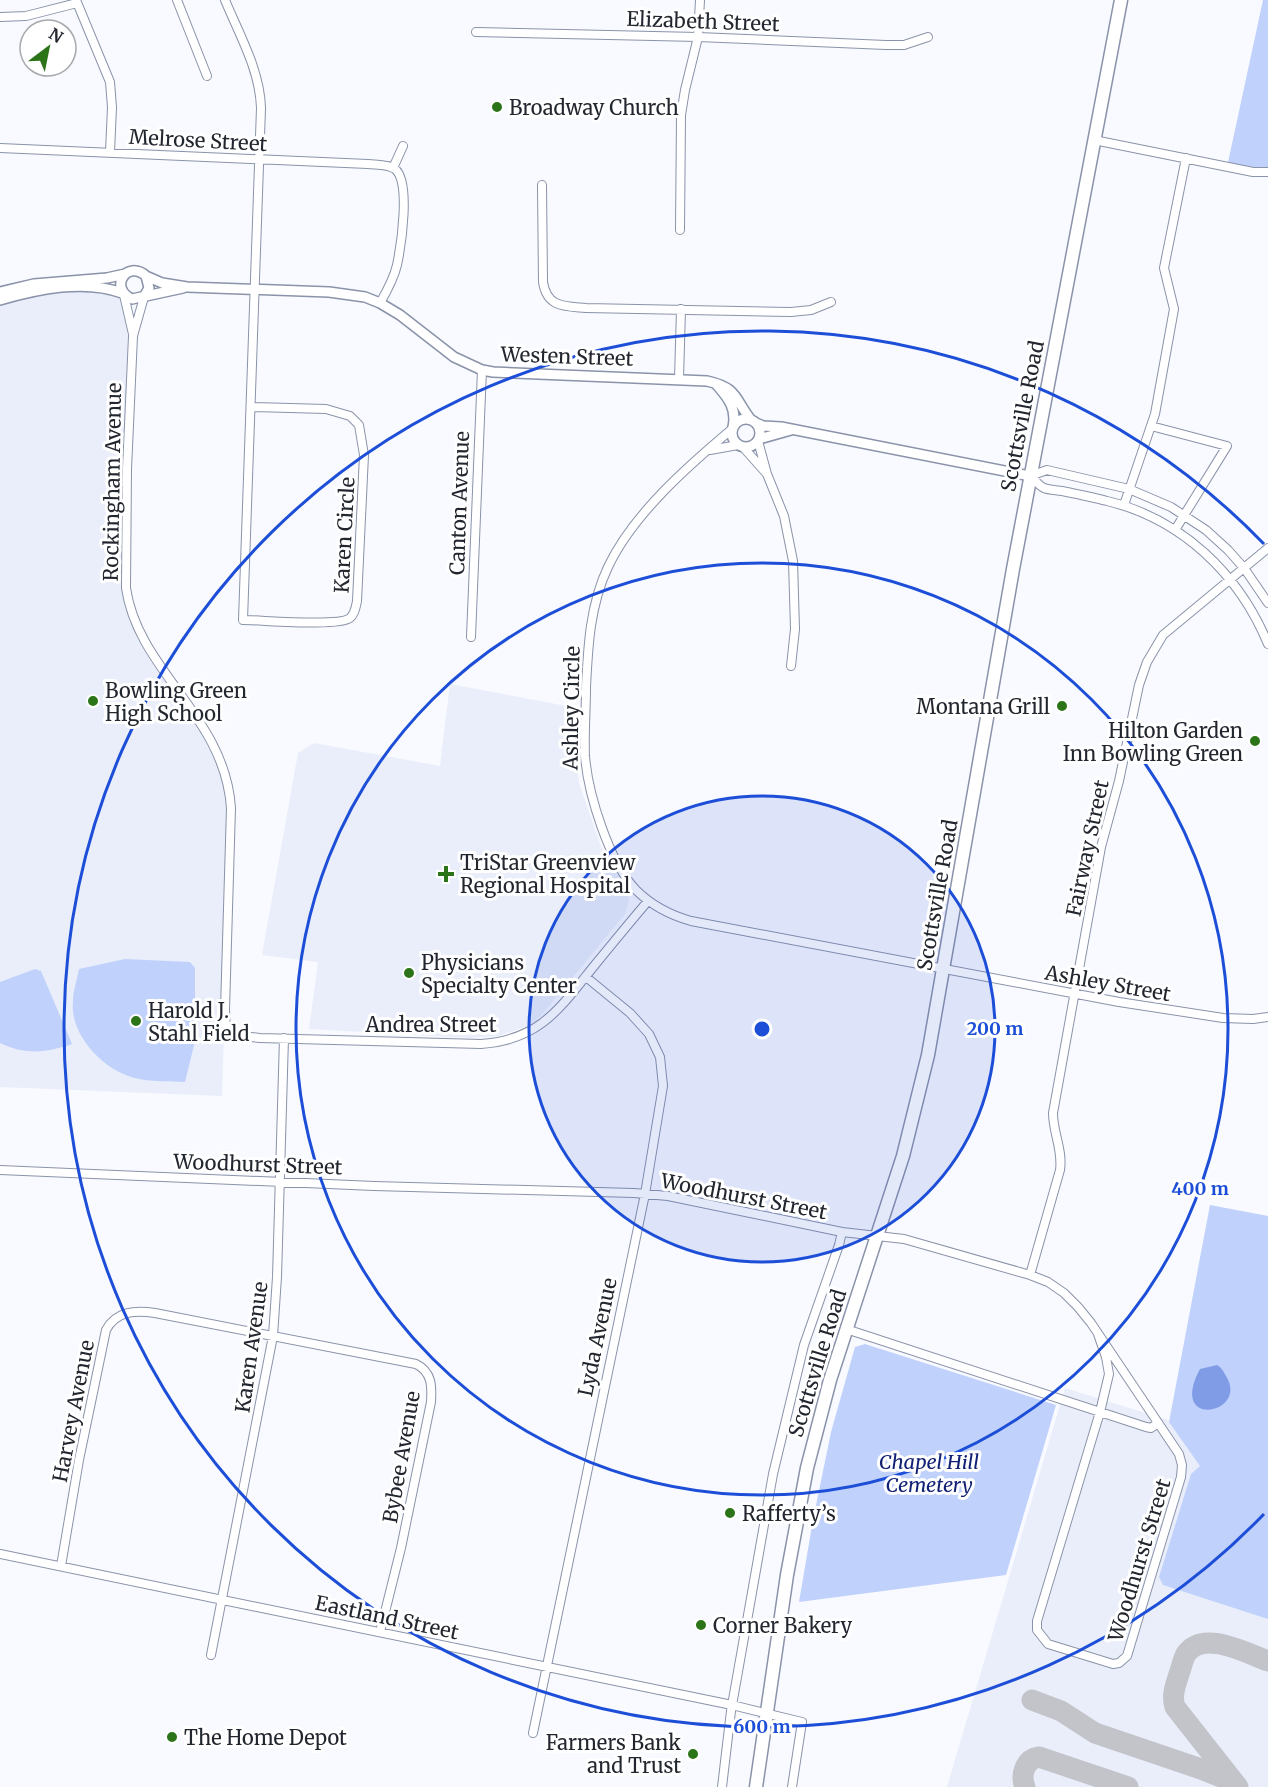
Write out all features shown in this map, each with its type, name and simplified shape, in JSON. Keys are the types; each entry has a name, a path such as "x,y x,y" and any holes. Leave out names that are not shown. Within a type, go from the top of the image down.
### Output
{"main road":[{"name":"Scottsville Road","path":"756,1787 798,1515 816,1431 918,1100 944,969 1030,476 1122,0"}],"street":[{"path":"177,0 207,76"},
{"path":"225,0 259,87 261,108 256,289"},
{"path":"680,230 681,115 698,37 700,0"},
{"path":"0,17 26,16 76,2 110,82 112,107 110,152"},
{"name":"Elizabeth Street","path":"476,32 698,37 886,45 904,45 928,37"},
{"path":"1095,140 1253,172 1268,172"},
{"path":"381,303 397,266 402,230 401,179 393,168 403,146"},
{"name":"Melrose Street","path":"0,148 368,164 393,168"},
{"path":"1124,505 1155,414 1174,309 1164,268 1186,158"},
{"path":"542,185 543,282 549,299 558,304 576,307 791,312 811,310 831,302"},
{"path":"0,292 34,284 107,278 134,270 146,276 149,288 145,296 136,300 107,288 82,286 33,292 0,300"},
{"path":"124,294 120,283 125,274"},
{"name":"Westen Street","path":"146,276 162,283 187,287 354,294 381,303 454,357 482,370 530,375 679,379 715,383"},
{"name":"Westen Street","path":"145,296 187,287"},
{"name":"Karen Circle","path":"251,407 326,409 350,416 359,425 364,455 357,604 350,618 335,623 243,620 251,407 256,289"},
{"name":"Rockingham Avenue","path":"124,294 133,336"},
{"name":"Rockingham Avenue","path":"145,296 138,313 133,336 126,533 128,603 142,636 209,736 228,782 231,808 226,1032"},
{"path":"679,379 681,309"},
{"name":"Canton Avenue","path":"471,637 482,370"},
{"path":"715,383 731,390 761,432 759,440 767,474 784,516 793,561 795,629 791,666"},
{"path":"715,383 731,402 735,418 733,438 767,474"},
{"path":"733,428 743,419 754,421 763,426 1030,476 1044,488 1124,505 1153,517 1203,551 1231,580 1256,617 1268,644"},
{"path":"1151,426 1227,446 1174,530"},
{"name":"Ashley Circle","path":"733,428 680,475 626,536 606,573 592,616 585,718 585,756 599,818 622,872 648,901 669,914 692,921 944,969"},
{"path":"741,446 752,447 759,440 793,430"},
{"name":"Ashley Circle","path":"708,451 741,446"},
{"path":"1030,476 1047,470 1129,489 1158,500 1184,514 1218,540 1244,568 1268,603"},
{"name":"Fairway Street","path":"1030,1275 1062,1159 1054,1129 1053,1113 1101,847 1119,781 1136,696 1147,662 1163,635 1268,548"},
{"name":"Andrea Street","path":"226,1032 232,1035 284,1038 480,1044 502,1042 523,1035 543,1024 564,1005 648,901"},
{"name":"Ashley Street","path":"944,969 1223,1018 1268,1017"},
{"name":"Lyda Avenue","path":"533,1733 645,1194 662,1097 663,1074 660,1057 649,1034 638,1020 586,977"},
{"name":"Karen Avenue","path":"211,1655 273,1336 277,1277 284,1038"},
{"name":"Woodhurst Street","path":"0,1170 645,1194 718,1205 842,1232 904,1239 1048,1282 1078,1307 1098,1334 1179,1454 1182,1469 1127,1656 1119,1663 1113,1664 1048,1644 1037,1630 1037,1621 1100,1412"},
{"path":"722,1787 732,1705 773,1474 804,1345 840,1245 842,1232"},
{"name":"Harvey Avenue","path":"61,1566 105,1330 113,1320 129,1312 144,1311 273,1336"},
{"path":"846,1329 1146,1427 1151,1428 1158,1423"},
{"path":"1098,1334 1109,1374 1100,1412"},
{"name":"Bybee Avenue","path":"273,1336 416,1364 424,1370 431,1382 430,1402 420,1457 380,1632"},
{"name":"Eastland Street","path":"0,1554 767,1712 802,1722 792,1787"}],"shaded area":[{"name":"Bowling Green High School","path":"110,289 120,294 128,321 126,583 131,614 202,726 224,770 231,808 222,1096 0,1087 0,302 52,290"},
{"name":"TriStar Greenview Regional Hospital","path":"450,684 577,708 576,750 579,783 605,858 626,889 629,901 625,914 541,1016 525,1027 498,1036 470,1038 309,1029 318,962 262,955 298,753 314,743 440,766"},
{"path":"1065,1388 1268,1451 1268,1787 947,1787"}],"green space":[{"path":"1263,0 1268,0 1268,172 1227,167"},
{"name":"Harold J. Stahl Field","path":"125,959 190,962 195,968 195,1017 199,1025 185,1082 139,1079 114,1069 92,1051 77,1027 73,1014 73,1001 79,969"},
{"path":"35,969 41,971 72,1044 53,1049 27,1051 0,1043 0,982"},
{"path":"1210,1205 1268,1216 1268,1619 1163,1585 1159,1577 1191,1474 1200,1466 1169,1422"},
{"name":"Chapel Hill Cemetery","path":"865,1344 1056,1405 1006,1575 799,1602 831,1432 855,1347"}],"water":[{"path":"1217,1365 1226,1376 1230,1389 1227,1400 1220,1407 1210,1410 1200,1408 1194,1401 1193,1388 1200,1369"}],"taxiway":[{"path":"1238,1787 1175,1707 1175,1689 1186,1654 1203,1643 1225,1645 1268,1661"},
{"path":"1032,1700 1061,1711 1095,1733 1231,1781"},
{"path":"1025,1787 1023,1778 1025,1768 1030,1761 1039,1757 1128,1787"}],"place":[{"name":"Broadway Church","path":"497,107"},
{"name":"Bowling Green High School","path":"93,701"},
{"name":"Montana Grill","path":"1062,706"},
{"name":"Hilton Garden Inn Bowling Green","path":"1255,741"},
{"name":"TriStar Greenview Regional Hospital","path":"446,874"},
{"name":"Physicians Specialty Center","path":"409,973"},
{"name":"Harold J. Stahl Field","path":"136,1021"},
{"name":"Rafferty’s","path":"730,1513"},
{"name":"Corner Bakery","path":"701,1625"},
{"name":"The Home Depot","path":"172,1737"},
{"name":"Farmers Bank and Trust","path":"693,1754"}]}
